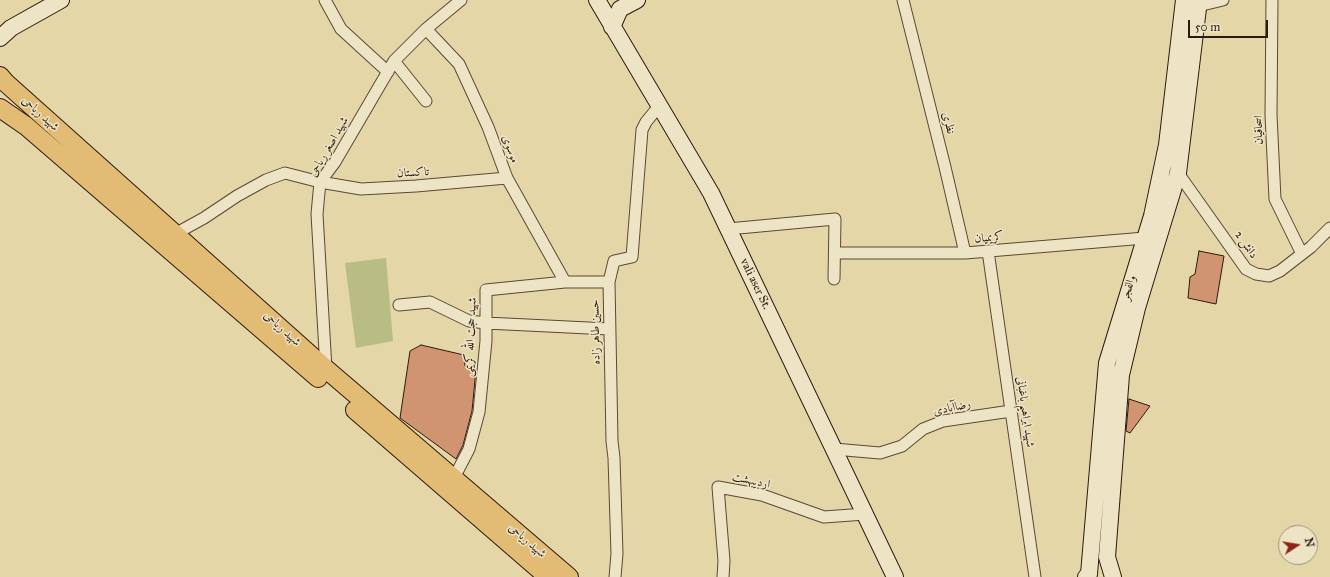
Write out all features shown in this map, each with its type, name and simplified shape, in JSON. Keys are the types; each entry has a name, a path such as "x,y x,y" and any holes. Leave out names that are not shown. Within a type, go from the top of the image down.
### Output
{"main road":[{"name":"شهید ریاحی","path":"0,76 326,369 569,577"},
{"name":"شهید ریاحی","path":"0,108 32,131 548,577"}],"street":[{"path":"4,32 61,0"},
{"path":"325,0 341,28 388,72"},
{"name":"شهید اصغر ریاحی","path":"326,369 317,214 320,182 335,162 394,61 426,29 461,0"},
{"name":"vali aser St.","path":"597,0 710,193 895,577"},
{"path":"612,27 620,10 637,0"},
{"name":"نظری","path":"903,0 965,253"},
{"path":"1194,2 1223,0"},
{"name":"اسحاقیان","path":"1272,0 1271,114 1275,199 1302,254"},
{"name":"والفجر","path":"1111,574 1107,557 1121,375 1137,308 1178,173 1194,2"},
{"name":"والفجر","path":"1088,576 1107,362 1152,216 1168,145 1194,2"},
{"name":"موسوی","path":"426,29 459,64 488,127 507,178 565,282"},
{"path":"394,61 426,101"},
{"name":"حسین طاهر زاده","path":"615,577 617,554 609,329 609,282 614,261 632,257 642,130 646,122 659,106"},
{"name":"تاکستان","path":"175,234 204,218 237,196 266,180 285,173 320,182 361,189 507,178"},
{"name":"دانش 2","path":"1178,173 1246,269 1256,274 1269,276 1280,271 1302,254 1330,228"},
{"path":"728,229 835,219 834,279"},
{"name":"کریمیان","path":"835,253 965,253 1145,238"},
{"name":"شهید ابراهیم باغبانی","path":"988,251 1035,577"},
{"name":"شهید حجت الله کریمی","path":"454,478 469,449 479,412 486,341 486,290 565,282 609,282"},
{"path":"399,305 430,302 469,321 486,323 609,329"},
{"name":"رضاآبادی","path":"834,449 880,453 902,446 923,429 943,421 1011,411"},
{"name":"اردیبهشت","path":"723,577 724,561 718,487 762,495 824,517 865,514"}],"green space":[{"path":"386,258 393,341 356,348 345,263"}],"building":[{"path":"1199,251 1224,256 1216,304 1188,298 1190,277 1195,274"},
{"path":"421,345 464,355 465,366 476,369 472,411 463,445 456,459 400,418 410,351"},
{"path":"1129,399 1150,406 1130,433 1126,431"}]}
